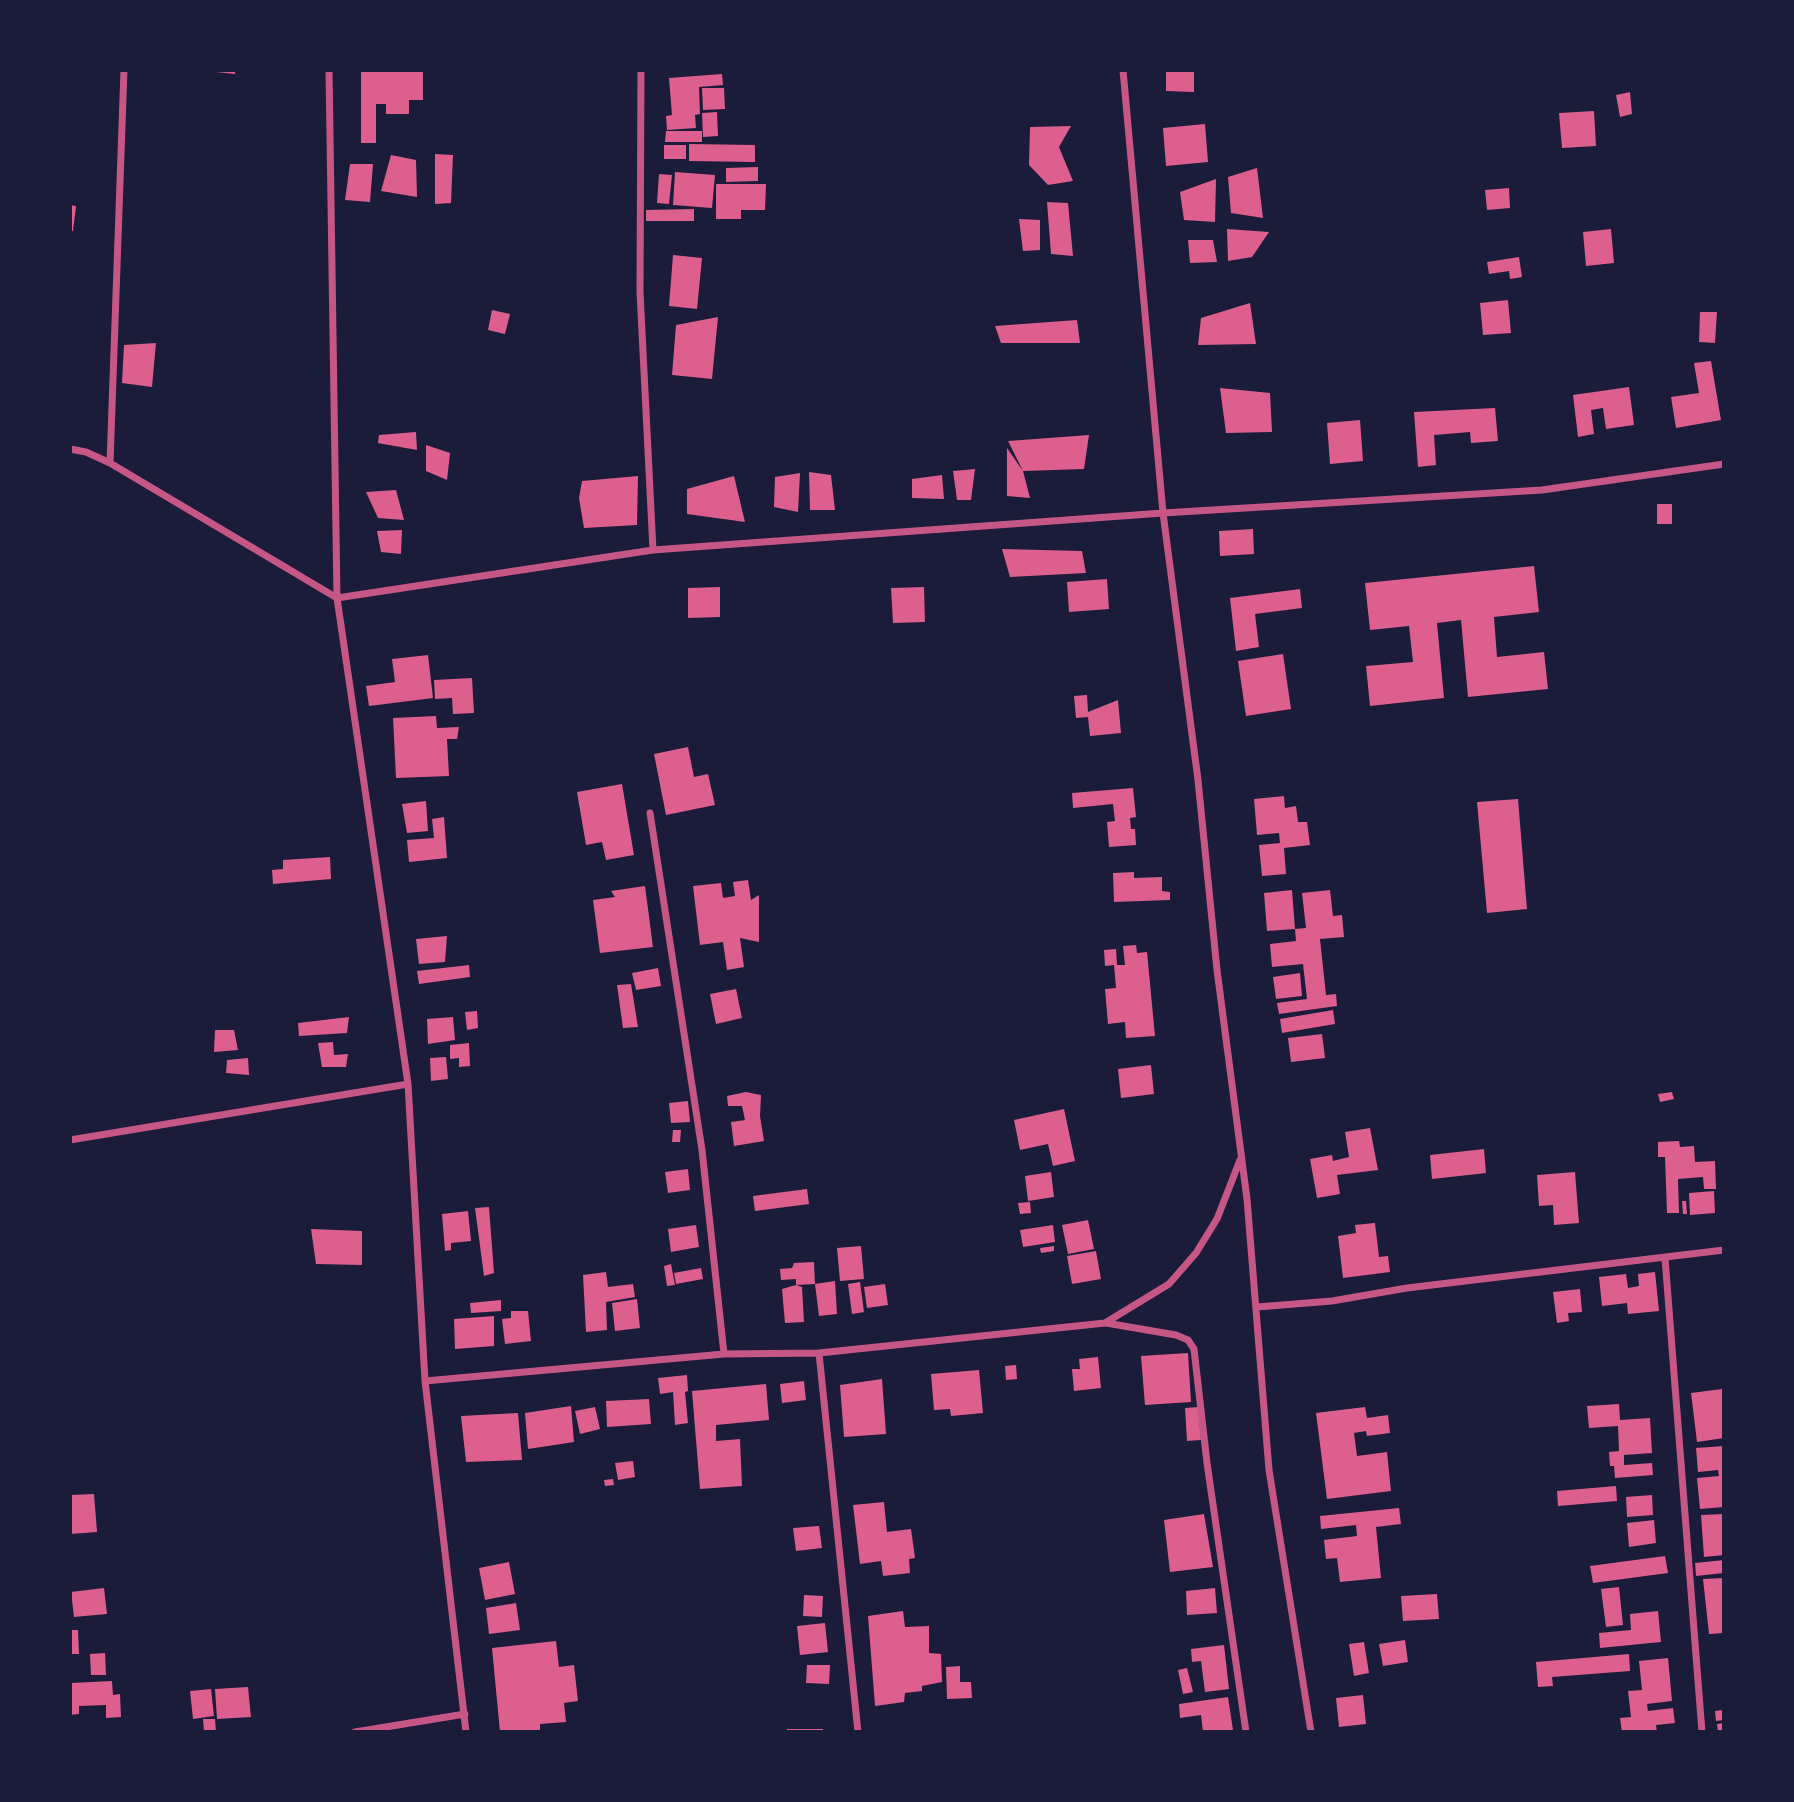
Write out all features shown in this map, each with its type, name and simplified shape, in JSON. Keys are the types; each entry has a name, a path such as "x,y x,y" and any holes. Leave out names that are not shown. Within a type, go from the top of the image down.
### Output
{"street":[{"path":"110,464 124,70"},
{"path":"329,70 337,598 408,1084 425,1381 466,1732"},
{"path":"641,70 640,292 653,550"},
{"path":"1123,70 1163,513 1198,780 1217,970 1241,1158 1257,1307 1269,1471 1311,1732"},
{"path":"70,449 86,452 110,464 337,598 653,550 1163,513 1542,490 1724,464"},
{"path":"650,813 702,1150 724,1354"},
{"path":"70,1140 408,1084"},
{"path":"1105,1323 1168,1284 1196,1253 1217,1219 1241,1158"},
{"path":"1257,1307 1332,1301 1407,1289 1724,1250"},
{"path":"1665,1258 1702,1732"},
{"path":"425,1381 724,1354 819,1353 1105,1323 1176,1335 1188,1340 1194,1349 1207,1463 1246,1732"},
{"path":"819,1353 858,1732"},
{"path":"355,1732 465,1714"}],"building":[{"path":"235,70 235,74 216,72"},
{"path":"361,70 423,70 423,100 409,100 409,114 386,114 386,104 376,104 376,143 361,143"},
{"path":"1166,70 1194,70 1194,92 1166,91"},
{"path":"722,74 723,85 699,87 700,114 695,115 696,128 667,130 666,116 672,115 669,78"},
{"path":"702,88 724,88 725,109 703,110"},
{"path":"1630,92 1632,114 1620,117 1616,95"},
{"path":"1594,111 1596,146 1562,148 1559,113"},
{"path":"717,112 718,136 703,137 702,113"},
{"path":"1205,124 1208,162 1166,166 1163,128"},
{"path":"1071,126 1059,147 1073,181 1048,185 1029,165 1030,127"},
{"path":"666,131 702,131 702,142 665,142"},
{"path":"689,144 755,145 755,162 689,161"},
{"path":"664,145 686,145 686,159 664,159"},
{"path":"435,154 453,155 451,203 435,204"},
{"path":"391,155 416,160 417,197 381,191"},
{"path":"350,164 373,164 370,202 345,200"},
{"path":"758,167 758,181 726,182 726,168"},
{"path":"1257,168 1263,218 1231,213 1228,177"},
{"path":"675,172 715,175 712,208 673,205"},
{"path":"659,174 672,175 669,204 657,203"},
{"path":"1216,179 1215,222 1184,220 1180,192"},
{"path":"716,184 766,184 765,210 741,210 741,219 716,219"},
{"path":"1509,188 1510,208 1487,210 1485,190"},
{"path":"1047,202 1068,203 1073,256 1051,254"},
{"path":"70,205 76,206 73,231 70,231"},
{"path":"694,209 694,221 646,221 646,210"},
{"path":"1019,219 1040,220 1040,250 1023,251"},
{"path":"1227,229 1269,232 1252,257 1228,261"},
{"path":"1611,229 1614,263 1586,266 1583,232"},
{"path":"1188,240 1213,240 1217,262 1190,263"},
{"path":"673,255 702,258 697,309 669,306"},
{"path":"1519,257 1522,277 1510,279 1509,271 1489,274 1487,262"},
{"path":"1508,300 1511,333 1483,335 1480,303"},
{"path":"1250,303 1256,344 1198,345 1201,318"},
{"path":"492,310 510,314 505,334 488,330"},
{"path":"1700,312 1717,312 1715,343 1699,342"},
{"path":"718,317 712,379 672,375 676,325"},
{"path":"1077,320 1080,343 1001,343 995,326"},
{"path":"156,343 152,387 122,383 124,345"},
{"path":"1711,361 1721,420 1676,428 1671,397 1699,393 1694,363"},
{"path":"1629,387 1634,425 1606,429 1603,408 1591,410 1594,434 1578,437 1573,395"},
{"path":"1220,388 1270,393 1272,432 1226,433"},
{"path":"1495,408 1498,441 1471,443 1470,432 1434,435 1436,465 1418,467 1414,412"},
{"path":"1360,420 1363,461 1330,464 1327,423"},
{"path":"416,432 417,450 378,443 379,435"},
{"path":"1089,435 1084,469 1023,471 1008,441"},
{"path":"426,445 450,453 447,480 426,471"},
{"path":"1007,448 1023,471 1030,498 1007,496"},
{"path":"975,469 971,500 957,500 953,471"},
{"path":"809,472 831,475 835,510 810,510"},
{"path":"800,473 798,512 774,507 775,477"},
{"path":"942,475 944,499 912,498 912,479"},
{"path":"638,476 637,525 584,528 579,498 582,481"},
{"path":"734,476 745,522 687,514 687,489"},
{"path":"396,490 404,520 378,518 366,492"},
{"path":"1657,504 1672,504 1672,524 1657,524"},
{"path":"1253,529 1254,554 1220,556 1219,531"},
{"path":"402,530 401,554 381,552 377,531"},
{"path":"1002,549 1082,551 1086,573 1010,577"},
{"path":"1534,566 1539,612 1494,617 1497,657 1544,652 1548,689 1468,697 1461,620 1437,623 1444,698 1370,706 1366,666 1413,662 1409,626 1370,630 1365,583"},
{"path":"1107,579 1109,609 1069,612 1067,582"},
{"path":"720,587 720,617 688,618 688,588"},
{"path":"924,587 925,622 893,623 891,588"},
{"path":"1300,589 1302,608 1255,614 1259,647 1236,651 1230,598"},
{"path":"1283,654 1291,709 1246,716 1238,661"},
{"path":"428,655 433,698 369,706 366,686 395,682 392,659"},
{"path":"472,678 474,713 453,714 452,698 435,699 434,680"},
{"path":"1087,695 1088,712 1118,700 1121,733 1090,736 1088,717 1076,718 1074,696"},
{"path":"436,716 437,728 459,727 457,739 447,739 449,776 396,778 393,718"},
{"path":"688,747 694,777 708,774 715,805 666,815 654,754"},
{"path":"622,784 634,855 606,860 602,842 586,845 577,792"},
{"path":"1133,788 1136,817 1130,818 1131,829 1135,829 1136,845 1109,847 1107,822 1115,821 1113,804 1073,808 1072,793"},
{"path":"1284,796 1285,808 1296,806 1298,822 1307,822 1310,845 1284,848 1286,874 1262,876 1259,845 1280,843 1279,833 1257,835 1254,799"},
{"path":"1518,799 1527,909 1487,913 1477,802"},
{"path":"426,801 428,831 407,833 402,804"},
{"path":"444,817 447,858 409,862 407,840 434,838 432,819"},
{"path":"330,857 331,879 273,884 272,870 283,869 283,860"},
{"path":"1134,872 1134,878 1162,877 1162,891 1170,892 1170,900 1114,902 1113,873"},
{"path":"748,880 751,900 759,895 759,942 740,938 744,967 727,970 723,942 700,945 693,886 721,883 723,898 735,896 733,882"},
{"path":"645,886 653,947 600,953 593,900 615,897 611,891"},
{"path":"1292,890 1295,929 1267,931 1264,893"},
{"path":"1330,890 1333,916 1342,915 1344,937 1320,939 1326,995 1336,994 1337,1006 1279,1014 1277,1003 1307,999 1303,964 1272,967 1270,944 1296,941 1295,929 1306,928 1302,893"},
{"path":"447,936 445,962 419,964 416,939"},
{"path":"1136,945 1137,953 1147,952 1155,1036 1126,1038 1125,1022 1108,1024 1105,989 1116,988 1114,965 1105,966 1104,950 1116,949 1117,965 1125,965 1123,946"},
{"path":"469,965 470,977 419,984 417,971"},
{"path":"658,968 661,986 636,990 632,973"},
{"path":"1300,973 1302,996 1276,999 1273,977"},
{"path":"631,984 638,1027 623,1028 617,985"},
{"path":"736,989 742,1018 716,1024 710,994"},
{"path":"1333,1010 1335,1024 1282,1033 1280,1019"},
{"path":"477,1011 478,1028 467,1030 465,1012"},
{"path":"349,1017 347,1033 299,1036 298,1023"},
{"path":"453,1017 455,1040 428,1044 427,1019"},
{"path":"215,1030 234,1030 238,1050 214,1052"},
{"path":"1322,1034 1325,1058 1291,1062 1288,1038"},
{"path":"333,1042 334,1055 348,1054 346,1067 322,1067 318,1043"},
{"path":"469,1043 470,1066 459,1067 459,1058 450,1059 450,1045"},
{"path":"446,1057 448,1079 431,1081 430,1058"},
{"path":"248,1058 249,1075 226,1073 227,1060"},
{"path":"1151,1065 1154,1094 1121,1098 1118,1069"},
{"path":"746,1092 761,1095 760,1116 764,1141 734,1146 731,1122 745,1120 742,1106 728,1106 727,1096"},
{"path":"1672,1092 1674,1099 1660,1102 1658,1094"},
{"path":"688,1101 690,1122 671,1123 669,1103"},
{"path":"1064,1109 1075,1161 1053,1166 1048,1144 1020,1150 1014,1120"},
{"path":"1370,1128 1378,1170 1337,1175 1340,1194 1317,1198 1310,1159 1332,1155 1333,1161 1349,1157 1345,1132"},
{"path":"673,1130 681,1130 680,1142 672,1142"},
{"path":"1679,1141 1680,1147 1694,1146 1695,1162 1715,1161 1716,1189 1704,1189 1703,1177 1678,1179 1679,1213 1667,1213 1665,1157 1658,1157 1658,1142"},
{"path":"1484,1149 1486,1173 1432,1179 1430,1155"},
{"path":"688,1169 690,1190 668,1193 665,1172"},
{"path":"1051,1172 1054,1197 1028,1201 1025,1176"},
{"path":"1575,1172 1579,1223 1554,1225 1553,1205 1539,1206 1537,1175"},
{"path":"807,1189 809,1204 755,1211 753,1196"},
{"path":"1714,1191 1715,1213 1690,1215 1689,1193"},
{"path":"1682,1201 1686,1201 1687,1214 1683,1214"},
{"path":"1030,1202 1031,1213 1020,1214 1018,1203"},
{"path":"489,1207 494,1273 484,1276 475,1208"},
{"path":"468,1211 471,1241 451,1243 451,1250 445,1251 442,1214"},
{"path":"1088,1220 1094,1249 1068,1254 1062,1225"},
{"path":"1375,1223 1379,1257 1388,1256 1390,1272 1343,1278 1338,1236 1356,1233 1355,1225"},
{"path":"696,1225 699,1247 671,1252 668,1229"},
{"path":"1053,1225 1055,1242 1023,1247 1020,1230"},
{"path":"311,1229 362,1231 362,1265 316,1264"},
{"path":"861,1246 864,1279 840,1281 837,1248"},
{"path":"1054,1246 1054,1251 1041,1253 1040,1248"},
{"path":"1096,1251 1101,1279 1072,1284 1067,1256"},
{"path":"814,1262 815,1284 796,1285 796,1279 781,1280 780,1269 792,1268 794,1263"},
{"path":"671,1264 675,1285 667,1286 664,1266"},
{"path":"701,1268 703,1279 676,1284 674,1273"},
{"path":"606,1272 608,1287 633,1284 635,1297 606,1302 607,1330 586,1332 583,1275"},
{"path":"1655,1272 1659,1311 1628,1314 1627,1303 1602,1306 1599,1277 1626,1274 1628,1288 1639,1286 1638,1274"},
{"path":"835,1281 837,1314 819,1316 815,1284"},
{"path":"860,1282 864,1312 852,1314 848,1284"},
{"path":"885,1284 888,1305 867,1308 864,1287"},
{"path":"796,1285 802,1287 804,1322 785,1323 782,1289"},
{"path":"1580,1289 1582,1312 1568,1313 1569,1321 1557,1323 1553,1292"},
{"path":"637,1299 640,1328 615,1331 612,1303"},
{"path":"501,1300 501,1311 471,1313 470,1303"},
{"path":"511,1311 528,1311 531,1341 505,1344 502,1319 511,1318"},
{"path":"494,1316 494,1346 455,1349 454,1319"},
{"path":"1188,1353 1191,1402 1145,1405 1141,1356"},
{"path":"1098,1357 1101,1388 1074,1391 1072,1369 1080,1369 1079,1359"},
{"path":"1016,1365 1017,1379 1006,1380 1005,1366"},
{"path":"979,1370 983,1413 951,1416 950,1409 934,1410 931,1374"},
{"path":"687,1375 688,1391 685,1392 688,1423 675,1425 673,1392 660,1394 658,1378"},
{"path":"882,1379 886,1434 844,1437 840,1385"},
{"path":"804,1381 806,1400 782,1403 780,1384"},
{"path":"766,1384 769,1420 716,1425 716,1441 740,1439 742,1486 700,1489 692,1391"},
{"path":"1722,1389 1724,1438 1697,1442 1691,1393"},
{"path":"649,1399 651,1424 607,1427 606,1401"},
{"path":"1619,1404 1620,1420 1650,1418 1652,1453 1624,1455 1624,1465 1652,1463 1653,1475 1615,1478 1614,1466 1610,1466 1609,1452 1619,1451 1618,1426 1589,1428 1587,1406"},
{"path":"571,1406 574,1442 528,1449 525,1413"},
{"path":"595,1407 600,1429 580,1434 575,1411"},
{"path":"1198,1407 1201,1440 1187,1441 1185,1408"},
{"path":"1365,1407 1367,1418 1388,1415 1390,1433 1367,1436 1366,1431 1354,1433 1357,1456 1387,1452 1391,1491 1327,1499 1316,1413"},
{"path":"518,1413 522,1460 466,1462 461,1416"},
{"path":"1724,1446 1724,1507 1700,1509 1697,1478 1719,1476 1718,1470 1698,1472 1696,1448"},
{"path":"633,1461 635,1477 618,1480 615,1463"},
{"path":"613,1479 614,1485 605,1486 604,1480"},
{"path":"1616,1486 1617,1501 1558,1506 1557,1491"},
{"path":"94,1494 97,1532 70,1534 70,1495"},
{"path":"1652,1495 1653,1515 1627,1517 1626,1497"},
{"path":"884,1502 887,1532 911,1529 915,1558 909,1559 910,1573 883,1576 881,1561 860,1564 853,1505"},
{"path":"1399,1508 1401,1524 1376,1527 1381,1578 1340,1582 1337,1558 1326,1559 1324,1540 1357,1536 1356,1525 1321,1529 1320,1516"},
{"path":"1204,1514 1213,1567 1170,1572 1164,1520"},
{"path":"1724,1514 1724,1555 1704,1557 1701,1515"},
{"path":"1654,1520 1656,1543 1629,1547 1627,1523"},
{"path":"819,1526 822,1548 796,1551 793,1528"},
{"path":"1665,1556 1668,1573 1593,1583 1590,1566"},
{"path":"1724,1560 1724,1573 1696,1576 1695,1563"},
{"path":"509,1562 515,1594 485,1600 479,1568"},
{"path":"1724,1578 1724,1633 1709,1634 1703,1579"},
{"path":"1619,1587 1623,1625 1606,1627 1601,1589"},
{"path":"104,1588 107,1614 74,1617 71,1592"},
{"path":"1215,1588 1217,1613 1187,1615 1186,1591"},
{"path":"1437,1594 1439,1619 1403,1621 1401,1596"},
{"path":"804,1595 823,1596 822,1617 803,1616"},
{"path":"516,1603 520,1630 489,1634 486,1608"},
{"path":"903,1611 905,1627 929,1626 929,1653 941,1654 942,1682 922,1686 922,1691 905,1693 904,1702 875,1706 868,1616"},
{"path":"1658,1611 1661,1642 1600,1648 1599,1633 1631,1630 1630,1614"},
{"path":"825,1623 828,1652 800,1655 797,1626"},
{"path":"70,1630 78,1630 79,1654 70,1654"},
{"path":"1405,1640 1408,1662 1383,1666 1379,1644"},
{"path":"556,1641 559,1667 574,1665 578,1701 564,1703 566,1722 540,1724 540,1732 500,1732 492,1648"},
{"path":"1364,1642 1369,1673 1354,1676 1349,1644"},
{"path":"1224,1645 1229,1689 1205,1692 1201,1661 1192,1662 1191,1649"},
{"path":"105,1653 106,1675 91,1675 90,1654"},
{"path":"1629,1654 1630,1671 1552,1677 1553,1686 1538,1687 1536,1662"},
{"path":"1668,1658 1672,1701 1647,1704 1648,1711 1673,1708 1675,1723 1656,1725 1657,1732 1622,1732 1620,1718 1631,1717 1628,1691 1642,1690 1639,1661"},
{"path":"807,1665 830,1665 829,1684 806,1683"},
{"path":"960,1666 960,1682 971,1682 972,1698 947,1699 946,1667"},
{"path":"1187,1668 1193,1692 1183,1694 1178,1670"},
{"path":"112,1681 113,1695 120,1694 121,1717 106,1718 106,1705 79,1706 79,1714 70,1715 71,1683"},
{"path":"248,1687 251,1717 217,1719 215,1689"},
{"path":"211,1689 214,1716 193,1719 190,1691"},
{"path":"1363,1695 1366,1724 1339,1727 1336,1698"},
{"path":"1228,1697 1233,1730 1203,1732 1201,1715 1180,1718 1179,1704"},
{"path":"1724,1710 1724,1720 1716,1721 1715,1711"},
{"path":"203,1719 215,1719 216,1732 204,1732"},
{"path":"1724,1723 1724,1732 1718,1732 1717,1724"},
{"path":"787,1729 823,1729 823,1732 787,1732"}]}
